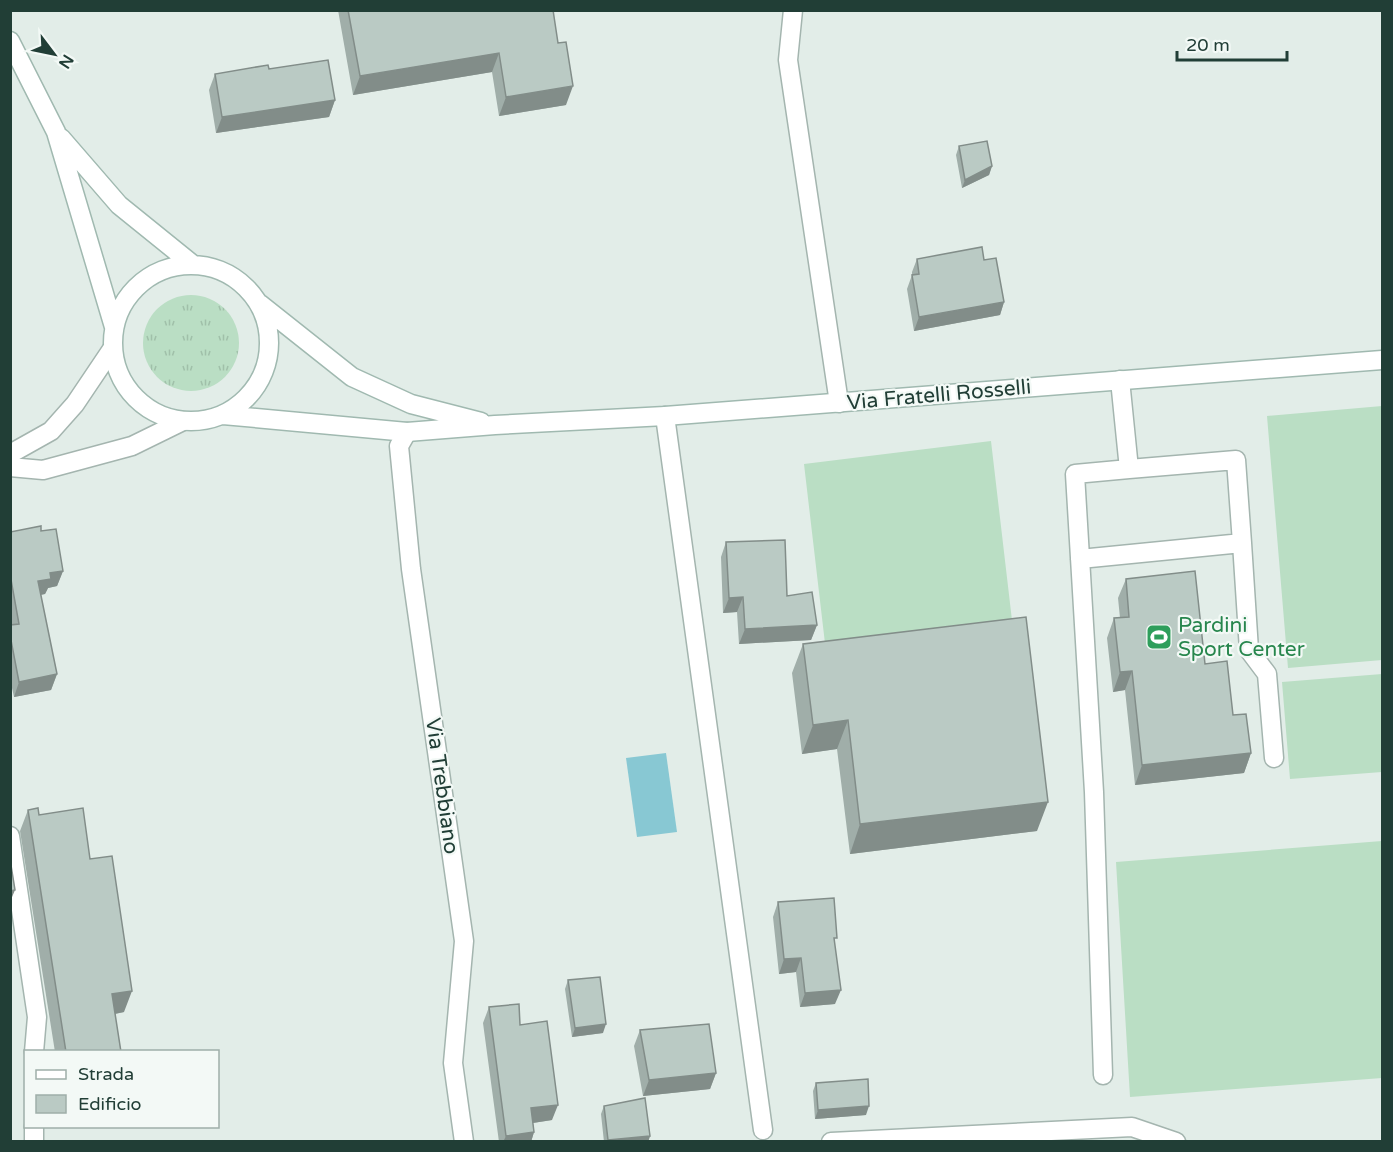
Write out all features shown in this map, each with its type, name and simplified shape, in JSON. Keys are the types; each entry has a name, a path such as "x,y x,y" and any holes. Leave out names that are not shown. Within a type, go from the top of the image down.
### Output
{"street":[{"path":"794,10 788,60 839,403"},
{"path":"10,41 56,132 114,327"},
{"path":"56,132 119,205 192,264"},
{"path":"192,264 219,268 242,282 259,303 269,328 270,354 261,380 245,401 223,416 203,421 183,421 162,416 143,405 127,389 117,370 112,349 114,327 124,302 142,282 165,268 192,264"},
{"name":"Via Fratelli Rosselli","path":"259,303 352,377 411,404 495,425"},
{"path":"10,454 51,431 75,404 112,349"},
{"name":"Via Fratelli Rosselli","path":"223,416 407,432 665,416 1383,360"},
{"path":"1119,380 1129,469"},
{"path":"665,416 763,1130"},
{"path":"10,467 43,470 132,446 183,421"},
{"name":"Via Trebbiano","path":"407,432 399,446 411,568 464,941 453,1063 464,1142"},
{"path":"1103,1075 1094,792 1075,474 1236,460 1249,650 1267,674 1274,758"},
{"path":"1080,559 1242,543"},
{"path":"10,836 37,1017 34,1050"},
{"path":"831,1142 1132,1127 1176,1142"}],"green space":[{"path":"191,295 209,298 225,309 236,325 239,343 236,361 225,377 209,388 191,391 173,388 157,377 146,361 143,343 146,325 157,309 173,298"},
{"path":"1382,406 1382,660 1288,668 1267,416"},
{"path":"991,441 1015,646 828,669 804,464"},
{"path":"1382,674 1382,772 1290,779 1282,682"},
{"path":"1382,841 1382,1078 1130,1097 1116,862"}],"water":[{"path":"666,753 677,832 637,837 626,758"}],"building":[{"path":"348,10 553,10 558,43 566,42 573,86 506,97 499,53 360,76"},
{"path":"328,60 335,100 222,117 215,74 268,65 269,69"},
{"path":"987,141 992,166 965,180 959,146"},
{"path":"982,247 984,260 996,258 1004,302 919,317 912,275 919,274 917,259"},
{"path":"41,526 41,531 56,529 63,571 50,573 51,579 38,581 57,674 19,682 10,635 10,625 19,624 10,574 10,532"},
{"path":"785,540 787,596 812,592 817,625 745,629 743,597 729,598 726,542"},
{"path":"1195,571 1205,664 1227,661 1233,715 1246,714 1251,753 1142,765 1132,671 1120,672 1114,618 1129,617 1126,579"},
{"path":"1026,617 1048,802 860,824 848,720 813,725 803,644"},
{"path":"38,808 39,815 83,808 90,859 112,856 132,991 112,994 121,1050 66,1050 28,810"},
{"path":"10,859 15,890 10,891"},
{"path":"834,898 837,938 834,938 841,990 805,993 801,958 784,959 778,902"},
{"path":"600,977 606,1024 575,1028 568,980"},
{"path":"519,1004 520,1025 547,1021 558,1105 531,1108 534,1132 506,1136 489,1007"},
{"path":"709,1024 716,1073 649,1080 640,1030"},
{"path":"868,1079 869,1106 818,1110 816,1083"},
{"path":"645,1098 650,1136 608,1140 604,1106"}],"place":[{"name":"Pardini Sport Center","path":"1159,637"}]}
